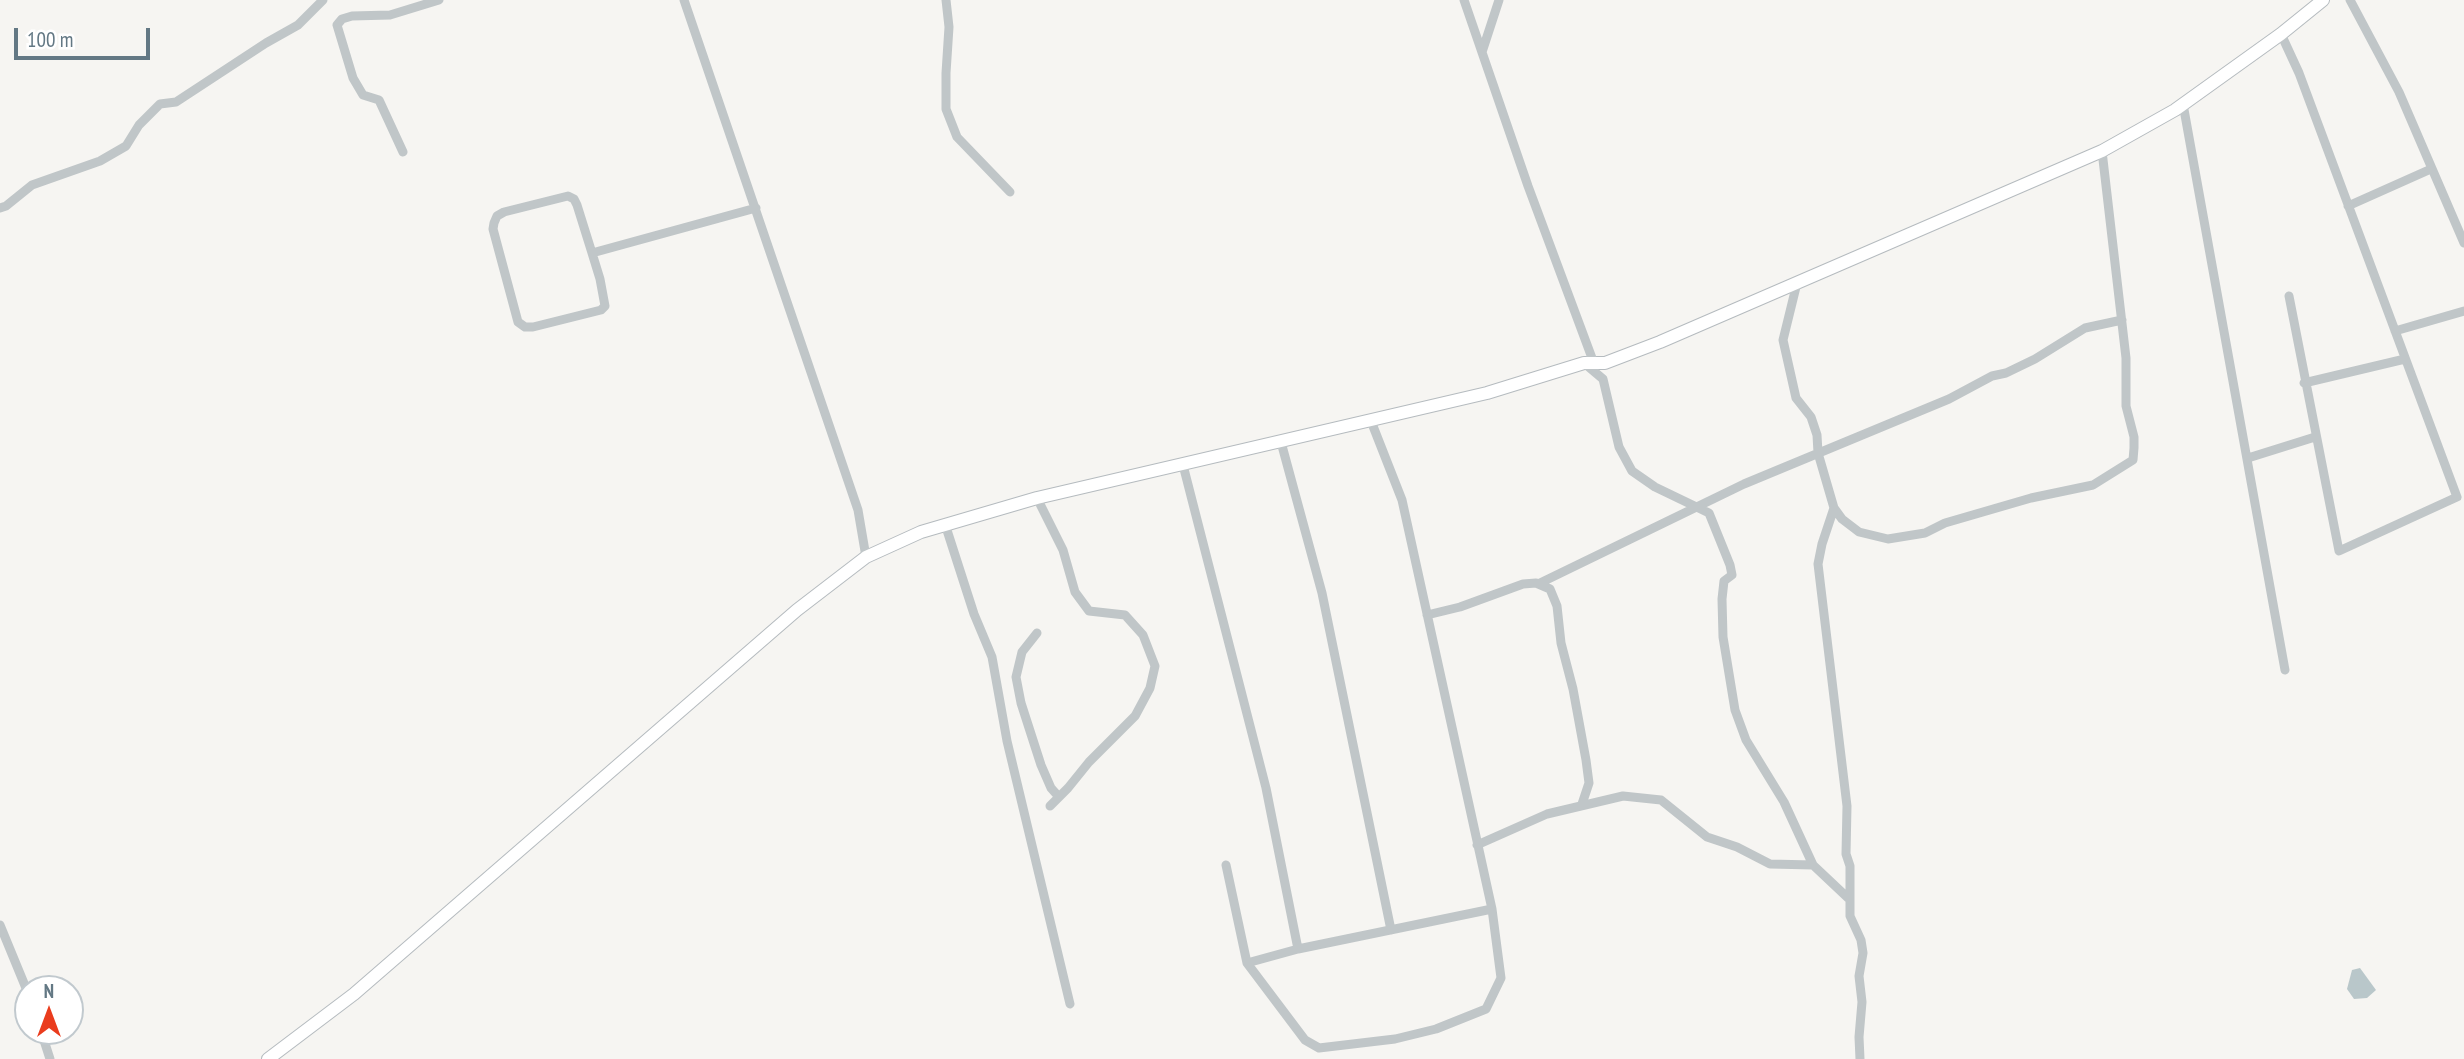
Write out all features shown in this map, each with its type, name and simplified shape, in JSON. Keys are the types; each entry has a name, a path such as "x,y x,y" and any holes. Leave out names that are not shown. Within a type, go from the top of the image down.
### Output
{"main road":[{"path":"268,1059 354,994 797,610 866,557 920,532 1037,498 1487,393 1584,363 1605,363 1660,342 2102,151 2183,104 2281,34 2323,0"}],"street":[{"path":"0,208 32,185 100,161 126,146 139,125 160,104 176,102 298,25 323,0"},
{"path":"402,152 379,100 363,95 353,78 337,25 342,19 352,16 390,15 439,0"},
{"path":"684,0 858,510 866,557"},
{"path":"946,0 949,27 946,110 957,137 1010,192"},
{"path":"1464,0 1528,186 1592,358 1584,363 1603,379 1619,447 1632,471 1655,487 1709,513 1732,575 1724,581 1721,599 1723,637 1735,710 1746,740 1784,802 1813,864 1848,898"},
{"path":"1482,52 1499,0"},
{"path":"2350,0 2399,92 2464,243"},
{"path":"2281,34 2299,74 2457,497 2339,551 2289,296"},
{"path":"2183,104 2285,670"},
{"path":"1797,283 1783,340 1796,398 1811,417 1834,508 1842,519 1859,533 1888,539 1925,533 1945,523 2031,498 2093,485 2133,460 2134,448 2126,406 2126,358 2102,151"},
{"path":"2347,206 2431,169"},
{"path":"568,196 574,199 577,205 592,253 605,306 601,310 525,327 518,322 493,229 494,223 497,216 504,212 568,196"},
{"path":"592,253 756,208"},
{"path":"2395,331 2464,311"},
{"path":"1538,584 1695,507 1949,399 1992,376 2006,373 2035,359 2085,328 2122,320"},
{"path":"2304,383 2405,359"},
{"path":"1226,865 1247,963 1305,1040 1319,1048 1395,1039 1436,1030 1486,1009 1501,978 1492,909 1402,500 1371,421"},
{"path":"2248,458 2315,437"},
{"path":"1281,442 1322,593 1391,930"},
{"path":"1183,465 1266,788 1298,949"},
{"path":"1037,498 1063,550 1074,592 1089,611 1125,615 1143,635 1155,666 1150,688 1135,716 1050,806"},
{"path":"1834,508 1818,564 1847,806 1846,854 1850,866 1850,916 1861,940 1863,953 1859,976 1862,1002 1860,1059"},
{"path":"945,524 974,614 992,657 1007,741 1070,1004"},
{"path":"1427,615 1460,607 1523,584 1538,584 1550,589 1557,606 1561,643 1573,688 1589,783 1582,804"},
{"path":"1037,633 1022,652 1016,677 1021,703 1041,765 1051,788 1059,797"},
{"path":"1477,845 1547,814 1623,796 1661,800 1707,837 1737,847 1770,864 1813,864"},
{"path":"1247,963 1298,949 1492,909"},
{"path":"0,925 21,975"}],"shaded area":[{"path":"2360,968 2376,990 2367,998 2354,999 2347,989 2352,970"}]}
